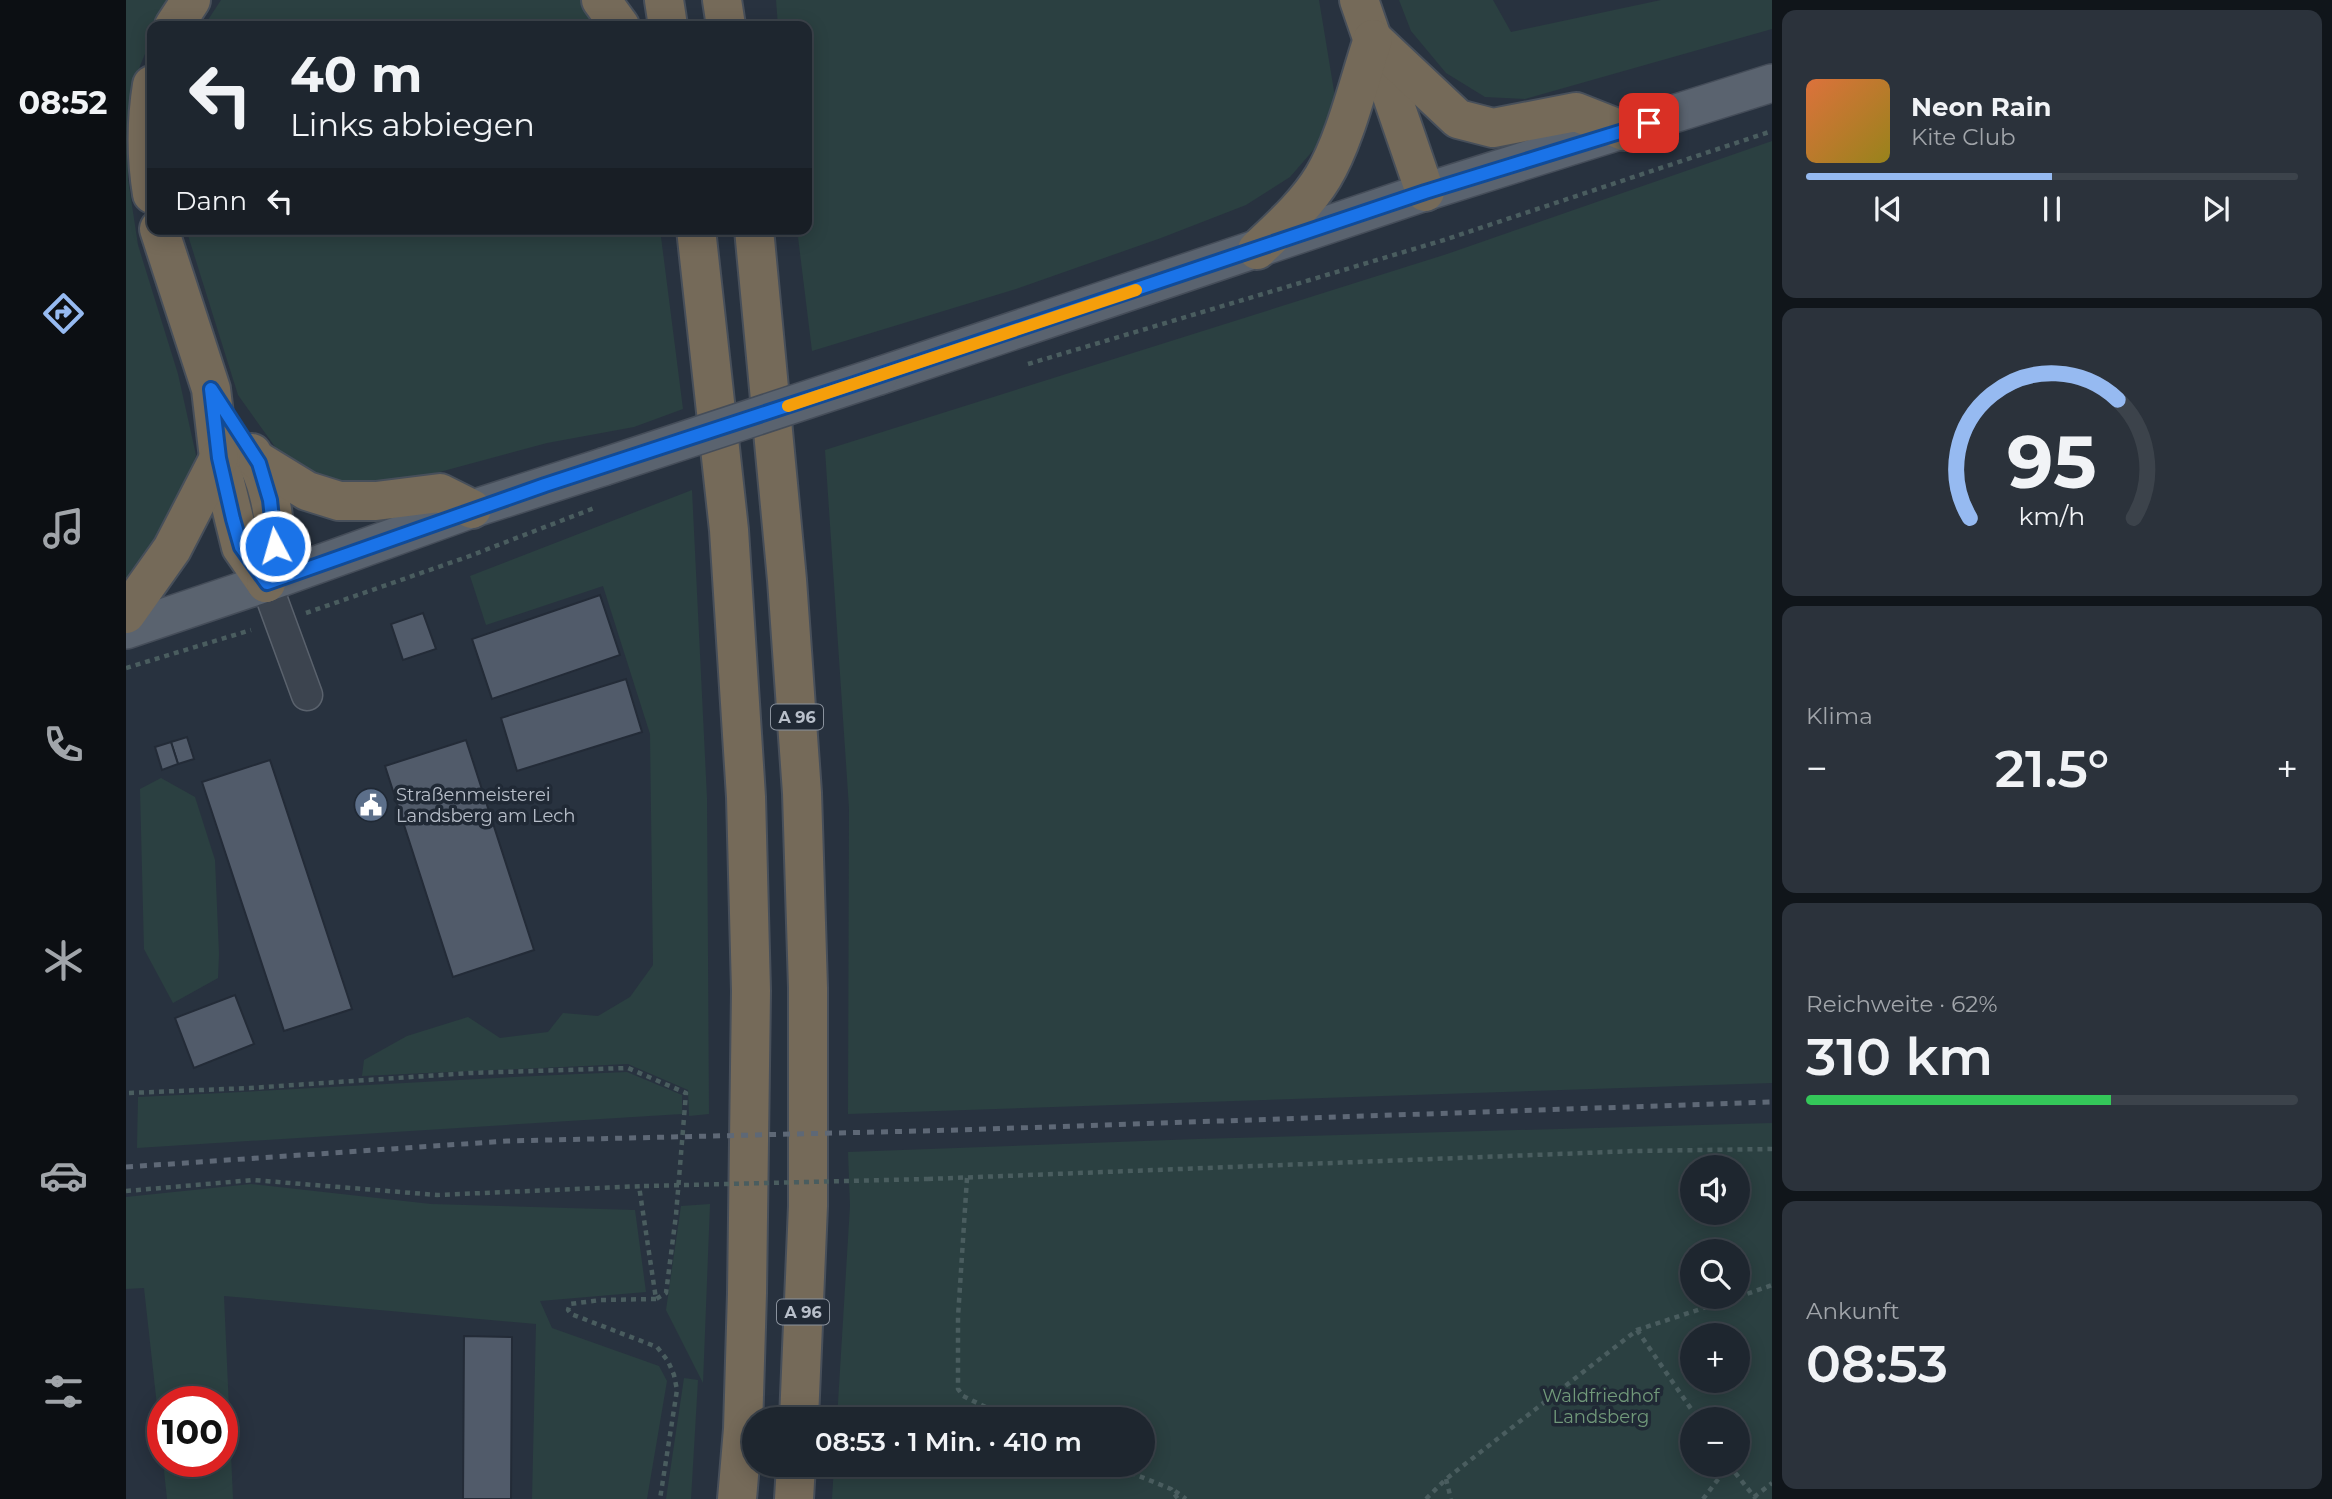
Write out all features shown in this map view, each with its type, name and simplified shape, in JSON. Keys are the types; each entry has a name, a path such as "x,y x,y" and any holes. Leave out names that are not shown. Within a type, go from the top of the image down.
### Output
{"highway":[{"path":"177,21 191,0"},
{"path":"601,0 616,21"},
{"path":"664,0 667,21"},
{"path":"722,0 725,21"},
{"path":"747,21 749,0"},
{"path":"1359,0 1425,192"},
{"path":"1373,39 1458,119 1493,128 1576,112 1624,131"},
{"path":"1257,250 1296,213 1323,177 1340,138 1373,39"},
{"path":"147,112 147,145"},
{"path":"161,235 211,389 219,458 241,547 267,583"},
{"path":"686,235 707,317"},
{"path":"697,235 733,582 746,797 751,991 747,1293 743,1429 737,1499"},
{"name":"A 96","path":"755,235 788,580 802,793 808,988 808,1206 800,1407"},
{"path":"211,389 258,461 270,500 275,546 267,583"},
{"path":"126,614 172,549 219,458"},
{"path":"258,461 307,491 339,501 376,501 440,493 472,509"},
{"path":"794,1499 795,1477"}],"main road":[{"path":"126,630 267,583 472,509 879,376 1425,192 1772,83"}],"lane":[{"path":"267,583 307,695"}],"path":[{"path":"1017,367 1444,240 1772,131"},
{"path":"126,668 280,622 467,557 599,506"},
{"path":"129,1093 470,1073 628,1068 686,1093 676,1215 666,1293 656,1300 601,1300 570,1304 568,1310 571,1314 657,1347 668,1361 677,1390 660,1499"},
{"path":"126,1191 253,1180 437,1195 1772,1149"},
{"path":"967,1178 958,1317 958,1389 963,1396 985,1407"},
{"path":"641,1186 656,1300"},
{"path":"1750,1293 1772,1285"},
{"path":"1426,1499 1446,1479 1637,1330 1701,1309"},
{"path":"1637,1330 1690,1407"},
{"path":"1142,1477 1171,1489 1186,1499"},
{"path":"1703,1499 1720,1477"},
{"path":"1738,1477 1755,1498 1772,1483"},
{"path":"1446,1479 1451,1499"},
{"path":"1171,1489 1178,1499"}],"green space":[{"path":"126,0 174,0 160,21 147,21 147,49 140,66 129,126 128,179 138,245 178,374 196,455 180,507 126,583"},
{"path":"221,0 586,0 601,21 207,21"},
{"path":"776,0 1319,0 1335,97 1316,147 1290,177 1246,205 1016,289 812,351 798,235 812,235 812,21 778,21"},
{"path":"1399,0 1493,0 1511,32 1661,0 1772,0 1772,29 1525,99 1485,97 1446,73 1411,31"},
{"path":"1772,141 1772,1083 848,1114 849,808 825,450 1447,254"},
{"path":"188,235 661,235 683,409 634,427 547,443 373,490 343,489 278,451 238,395"},
{"path":"692,490 707,798 709,1114 689,1116 688,1090 628,1064 362,1076 364,1060 407,1036 468,1017 500,1038 548,1032 563,1013 598,1016 630,997 653,965 650,734 603,586 486,625 470,576"},
{"path":"161,778 195,797 215,860 218,978 173,1003 144,949 140,789"},
{"path":"627,1072 682,1095 682,1114 137,1148 138,1097"},
{"name":"Waldfriedhof Landsberg","path":"1772,1123 1772,1499 832,1499 833,1477 1155,1477 1155,1407 838,1407 850,1206 848,1152"},
{"path":"251,1184 431,1204 635,1210 646,1292 540,1301 552,1328 659,1366 667,1381 647,1499 532,1499 536,1324 224,1296 228,1386 155,1386 144,1288 126,1289 126,1197"},
{"path":"710,1204 703,1383 666,1310 681,1206"},
{"path":"684,1378 698,1380 691,1499 666,1499"},
{"path":"165,1477 232,1477 233,1499 167,1499"}],"building":[{"path":"600,595 620,655 492,699 472,639"},
{"path":"423,613 436,649 403,660 391,624"},
{"path":"626,679 642,732 517,771 501,718"},
{"path":"187,737 194,759 178,764 171,742"},
{"path":"466,740 534,950 453,977 385,766"},
{"path":"171,742 178,764 162,770 155,747"},
{"path":"270,760 352,1009 284,1031 202,782"},
{"path":"235,995 254,1044 194,1068 175,1018"},
{"path":"464,1336 512,1337 511,1499 463,1499"}],"railway":[{"path":"126,1167 507,1141 959,1130 1772,1102"}],"slow traffic":[{"path":"788,406 1136,290"}],"place":[{"name":"Straßenmeisterei Landsberg am Lech","path":"371,805"}],"route":[{"path":"275,546 270,500 259,463 211,389 219,458 241,547 267,583 472,509 1425,192 1649,123"}]}
